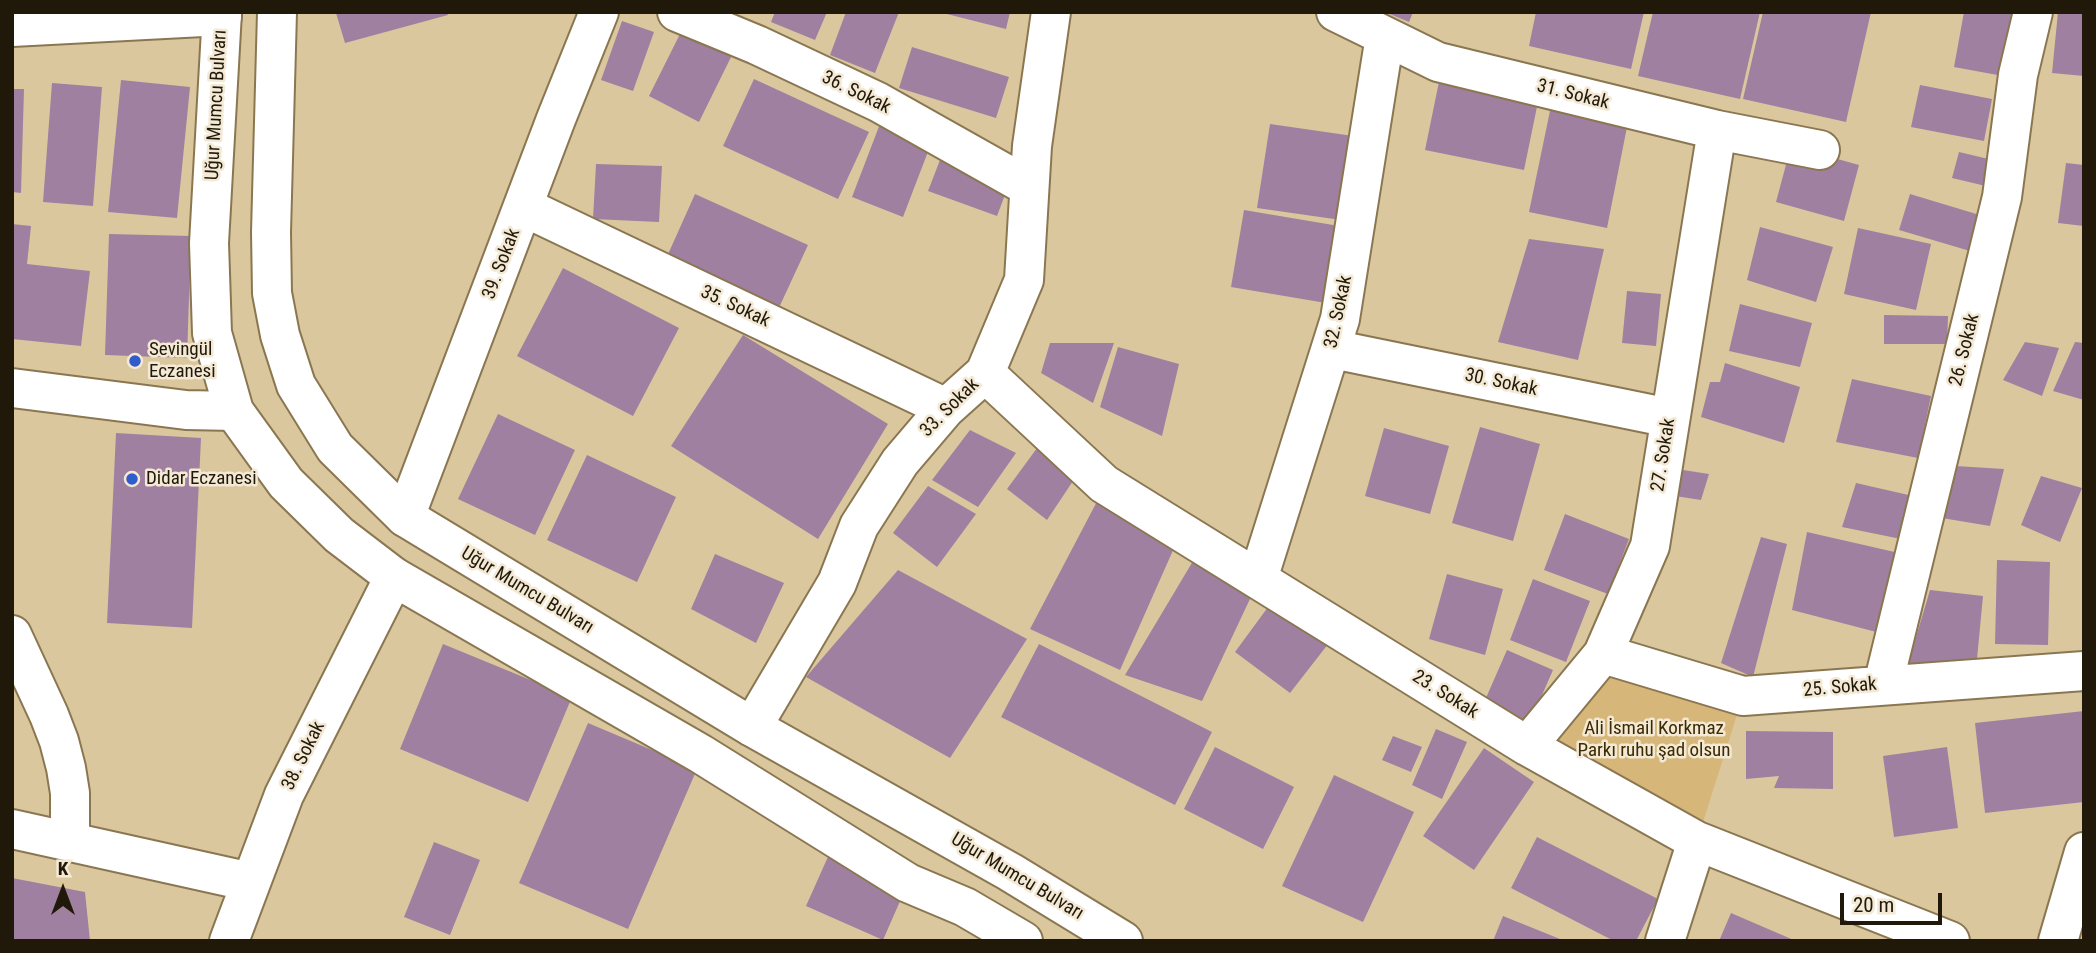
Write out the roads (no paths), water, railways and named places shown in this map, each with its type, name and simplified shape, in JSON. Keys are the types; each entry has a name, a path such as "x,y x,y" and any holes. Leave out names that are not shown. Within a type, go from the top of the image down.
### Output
{"street":[{"name":"Uğur Mumcu Bulvarı","path":"277,12 272,293 280,335 296,385 335,448 405,517 752,727 999,866 1123,941"},
{"name":"39. Sokak","path":"405,517 599,12"},
{"name":"36. Sokak","path":"677,12 757,45 878,102 1029,187"},
{"name":"33. Sokak","path":"752,727 837,583 859,526 900,462 946,408 985,373 1024,280 1032,146 1051,12"},
{"name":"31. Sokak","path":"1336,12 1438,62 1717,130 1820,150"},
{"name":"26. Sokak","path":"1883,685 2002,197 2018,75 2033,12"},
{"name":"Uğur Mumcu Bulvarı","path":"222,14 209,243 212,333 234,411 286,482 339,535 394,577 701,754 908,883 965,907 1023,941"},
{"path":"12,27 222,14"},
{"name":"32. Sokak","path":"1258,579 1340,318 1385,36"},
{"name":"27. Sokak","path":"1527,746 1603,654 1650,546 1717,130"},
{"name":"35. Sokak","path":"524,207 946,408"},
{"name":"30. Sokak","path":"1332,349 1670,418"},
{"name":"23. Sokak","path":"985,373 1104,484 1527,746 1697,841 1950,941"},
{"path":"12,388 186,410 234,411"},
{"name":"38. Sokak","path":"229,941 284,795 394,577"},
{"path":"12,635 59,741 70,793 70,841"},
{"name":"25. Sokak","path":"1603,654 1743,696 2084,671"},
{"path":"12,829 251,882"},
{"path":"1665,941 1697,841"},
{"path":"2058,941 2084,852"}],"place":[{"name":"Sevingül Eczanesi","path":"135,361"},
{"name":"Didar Eczanesi","path":"132,479"}],"park label":[{"name":"Ali İsmail Korkmaz Parkı ruhu şad olsun","path":"1654,740"}]}
